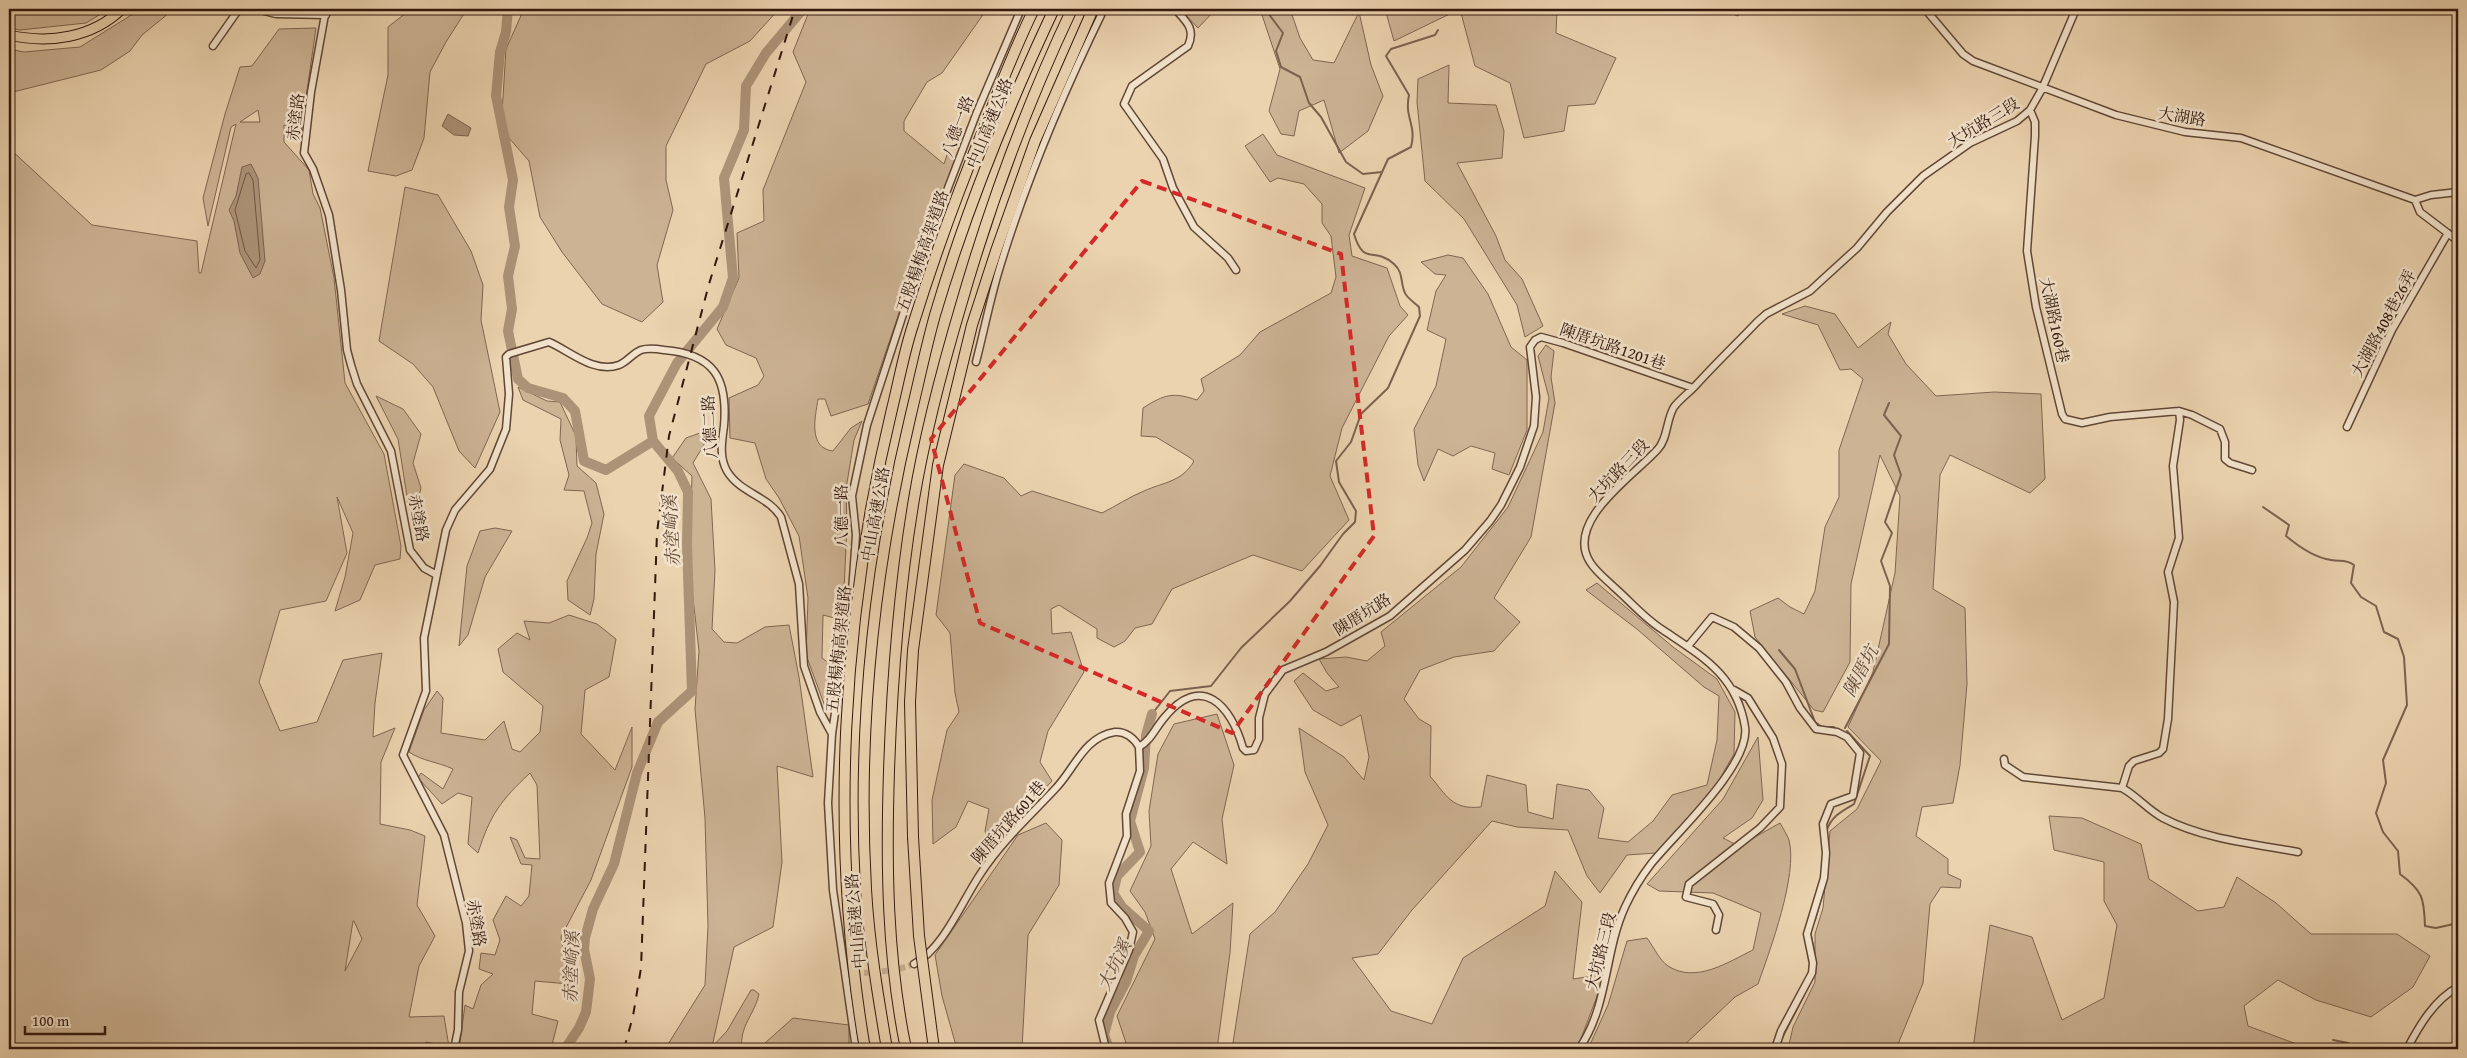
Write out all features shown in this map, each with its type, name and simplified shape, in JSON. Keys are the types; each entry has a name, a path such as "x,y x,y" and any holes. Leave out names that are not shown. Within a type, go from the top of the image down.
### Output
{"highway":[{"name":"五股楊梅高架道路","path":"864,1049 854,987 846,870 846,717 857,602 874,484 912,327 962,181 1034,9"},
{"name":"中山高速公路","path":"887,1049 874,972 866,880 865,743 873,634 882,553 897,472 935,314 992,154 1054,9"},
{"name":"中山高速公路","path":"906,1049 897,1003 891,947 887,895 887,829 891,704 901,588 914,497 931,414 977,249 1032,99 1072,9"},
{"path":"934,1049 919,936 912,838 910,702 913,650 938,465 972,325 1035,141 1093,9"}],"main road":[{"path":"9,35 34,40 80,34 96,28 122,9"}],"street":[{"path":"214,46 239,9"},
{"path":"256,9 276,14 326,12"},
{"name":"八德一路","path":"856,1049 833,890 828,803 832,734 852,592 856,535 852,496 862,443 922,256 977,112 1021,9"},
{"path":"976,362 998,272 1031,174 1055,114 1104,9"},
{"path":"1175,9 1190,25 1192,38 1188,46 1132,86 1124,104 1163,159 1174,188 1194,227 1228,258 1236,270"},
{"name":"大湖路","path":"1926,9 1957,47 1973,61 2042,89 2057,91 2141,123 2185,132 2241,138 2415,200"},
{"name":"大坑路三段","path":"1578,1049 1586,1038 1600,1005 1616,932 1634,890 1661,852 1721,784 1739,753 1746,728 1734,690 1726,678 1688,646 1649,620 1601,574 1589,560 1584,535 1600,505 1663,442 1674,408 1757,322 1766,314 1810,291 1857,248 1887,212 1923,176 1970,143 2017,121 2030,110 2042,89 2076,9"},
{"name":"赤塗路","path":"326,12 311,92 304,153 313,169 329,215 341,290 346,350 357,384 392,451 410,550 424,568 435,574 424,638 426,691 403,755 444,835 466,923 469,951 459,992 458,1030 454,1049"},
{"name":"大湖路160巷","path":"2030,110 2035,122 2035,136 2027,251 2036,307 2062,414 2065,419 2082,423 2110,417 2179,411"},
{"path":"2458,192 2431,195 2415,200 2420,212 2458,240"},
{"name":"大湖路408巷26弄","path":"2346,427 2392,330 2448,233"},
{"name":"陳厝坑路1201巷","path":"1529,351 1535,340 1541,338 1550,339 1693,388"},
{"name":"八德二路","path":"435,574 450,518 490,469 501,445 509,411 506,357 509,354 549,342 594,365 619,365 641,350 692,354 708,363 715,371 722,390 724,420 721,452 726,470 743,489 776,508 781,517 799,584 804,666 820,712 832,734"},
{"name":"陳厝坑路","path":"1140,746 1148,741 1164,718 1176,706 1192,698 1202,696 1212,697 1229,713 1243,748 1246,751 1254,750 1259,740 1259,718 1265,694 1283,670 1326,652 1390,616 1465,550 1501,505 1520,467 1534,426 1536,397 1529,351"},
{"path":"2122,788 2129,766 2139,759 2159,753 2163,749 2168,719 2174,602 2168,572 2179,538 2173,466 2180,420 2179,411 2192,415 2220,429 2225,442 2225,459 2230,463 2252,470"},
{"path":"1688,646 1712,617 1734,627 1759,648 1780,673 1809,722 1816,729 1838,732 1846,737 1860,754 1853,796 1831,804 1824,820 1826,853 1824,878 1807,934 1813,962 1812,973 1780,1031 1776,1049"},
{"path":"1716,930 1719,915 1712,904 1686,896 1689,884 1760,828 1780,807 1782,764 1773,738 1748,698 1734,690"},
{"name":"陳厝坑路601巷","path":"914,964 929,953 957,913 980,874 1009,836 1056,788 1086,747 1102,735 1119,732 1134,739 1140,746"},
{"path":"1106,1049 1099,1020 1129,950 1133,932 1125,918 1111,903 1109,883 1127,836 1126,814 1140,770 1140,746"},
{"path":"2004,758 2005,765 2023,777 2122,788 2162,817 2176,824 2216,836 2298,852"},
{"path":"846,976 864,973"},
{"path":"2407,1049 2422,1022 2430,1012 2443,998 2458,988"}],"highlighted area":[{"path":"1142,181 1341,254 1374,536 1232,733 980,623 931,439"}],"shaded area":[{"path":"9,9 109,9 86,23 20,30 9,28"},
{"path":"141,9 174,9 142,35 130,51 101,70 9,93 9,49 24,52 80,47"},
{"path":"411,9 467,9 430,72 424,138 412,170 396,176 368,171 388,75 388,27"},
{"path":"524,9 779,9 750,41 706,64 666,146 666,180 673,210 657,265 663,302 642,322 602,304 562,252 540,217 529,161 501,129 506,49"},
{"path":"810,9 987,9 942,73 927,82 904,121 904,131 944,164 947,155 956,160 910,281 868,404 831,416 825,399 818,399 815,431 816,438 825,449 833,451 851,428 862,421 854,440 846,489 847,524 844,590 838,619 823,615 822,658 830,664 827,712 806,655 808,598 799,536 779,498 766,479 755,443 730,438 729,398 758,385 764,376 756,358 726,345 717,329 739,278 737,233 764,221 763,190 806,82 793,52"},
{"path":"1180,9 1216,9 1198,28"},
{"path":"1260,9 1290,9 1300,38 1313,60 1334,63 1359,12 1371,65 1383,96 1368,131 1339,153 1324,100 1299,111 1294,136 1281,134 1269,111 1280,69"},
{"path":"1385,9 1460,9 1394,41"},
{"path":"1460,9 1557,9 1556,33 1616,58 1595,104 1568,106 1564,131 1524,138 1510,83 1475,66"},
{"path":"1718,9 1744,9 1738,16"},
{"path":"316,28 301,133 284,125 284,142 309,170 313,194 320,208 334,278 345,383 384,454 401,546 400,559 375,565 360,600 335,611 345,577 353,533 337,497 347,553 326,601 280,610 259,682 280,731 317,722 343,660 382,653 375,703 373,737 395,728 381,762 380,824 410,830 425,836 417,905 435,936 419,966 409,1017 444,1016 449,1047 426,1042 423,1049 9,1049 9,148 92,225 197,241 199,273 201,273 236,124 231,127 208,226 203,198 225,114 240,67 252,66 279,29","holes":["258,110 260,122 240,122","353,921 362,939 345,971"]},
{"path":"1449,65 1448,103 1496,105 1504,131 1502,158 1457,163 1496,236 1505,260 1522,279 1543,326 1525,337 1517,305 1464,219 1425,181 1417,102 1418,79"},
{"path":"1263,134 1277,155 1365,188 1349,235 1352,256 1387,268 1400,306 1408,315 1389,336 1342,428 1330,476 1349,520 1302,571 1253,555 1172,589 1152,624 1135,628 1125,641 1114,647 1097,638 1097,629 1059,605 1051,609 1052,634 1071,632 1084,672 1048,731 1040,762 1052,781 991,846 985,831 989,809 968,801 956,827 933,844 932,800 947,730 959,712 955,693 950,633 936,615 955,475 964,464 1004,478 1021,496 1032,491 1102,513 1138,493 1172,481 1189,468 1194,461 1189,457 1156,437 1141,436 1143,408 1163,397 1175,395 1197,400 1204,391 1201,379 1240,355 1260,332 1331,293 1336,277 1331,236 1322,223 1322,204 1304,184 1278,178 1270,182 1245,146"},
{"path":"405,187 438,195 471,251 483,285 481,320 500,412 475,468 459,451 433,387 413,364 379,341"},
{"path":"1448,255 1463,258 1488,294 1511,347 1527,360 1527,430 1509,475 1492,469 1495,453 1471,446 1453,456 1438,449 1424,481 1418,465 1414,429 1436,386 1446,339 1427,330 1436,291 1446,275 1435,274 1421,262"},
{"path":"1805,306 1835,314 1858,348 1891,322 1888,334 1906,364 1936,396 1994,392 2041,394 2045,479 2030,493 1950,455 1940,475 1933,589 1965,608 1967,684 1960,765 1953,803 1922,807 1916,836 1948,859 1948,874 1961,880 1960,888 1941,887 1930,904 1923,983 1896,1049 1788,1049 1793,1027 1815,982 1815,934 1823,908 1830,831 1857,809 1881,761 1848,727 1873,672 1895,573 1900,496 1880,455 1851,584 1850,662 1823,712 1814,710 1755,637 1750,611 1778,598 1804,614 1815,591 1825,527 1839,497 1839,450 1863,379 1851,369 1840,370 1818,325 1782,314"},
{"path":"1546,345 1554,351 1551,377 1555,403 1531,537 1494,598 1520,622 1494,651 1454,657 1420,670 1404,699 1419,719 1431,726 1430,776 1451,800 1457,804 1471,807 1481,807 1487,775 1526,785 1528,812 1553,819 1557,784 1589,790 1604,808 1598,838 1628,842 1653,821 1672,795 1707,785 1717,740 1719,696 1704,687 1638,630 1586,590 1597,583 1673,647 1717,679 1735,712 1734,754 1715,787 1656,853 1627,855 1600,893 1587,876 1568,830 1517,827 1492,821 1412,910 1378,954 1352,958 1391,1011 1432,1024 1463,958 1545,906 1555,871 1582,902 1573,979 1593,976 1613,934 1604,978 1580,1041 1572,1049 1232,1049 1250,934 1275,912 1308,864 1328,825 1305,772 1299,728 1344,757 1364,780 1369,757 1361,715 1341,726 1313,710 1294,681 1303,673 1326,691 1339,687 1327,673 1319,659 1346,657 1367,661 1385,646 1381,632 1461,567 1508,507 1543,432 1549,398 1538,356"},
{"path":"518,387 547,401 560,402 576,436 577,466 596,483 604,514 596,554 594,599 590,615 568,600 567,581 592,523 584,491 564,490 569,475 560,440 561,419 523,400"},
{"path":"376,396 403,409 421,434 413,463 421,488 419,496 413,496 408,503 398,439"},
{"path":"714,428 693,463 711,499 715,570 712,629 724,642 737,643 765,627 789,625 799,677 813,777 777,766 782,862 773,927 734,947 712,1047 727,1031 751,990 754,990 759,994 745,1027 742,1049 665,1049 705,985 708,926 705,818 695,709 699,651 689,563 692,476 672,458 686,438"},
{"path":"495,528 512,531 485,577 468,635 459,646 467,566 480,531"},
{"path":"569,615 597,624 616,639 609,677 585,690 581,734 615,770 632,727 632,767 591,880 561,937 569,984 535,981 532,1014 558,1021 551,1049 459,1049 465,1005 473,1009 481,985 493,974 479,969 481,953 495,955 500,940 493,920 506,896 521,906 529,896 532,865 521,864 510,837 517,840 525,858 540,859 537,785 530,773 504,800 487,828 478,853 468,844 472,797 458,793 442,804 418,778 421,773 443,789 453,769 409,752 424,710 437,691 443,698 441,733 485,740 504,721 512,749 520,752 540,732 543,706 503,672 498,649 517,633 530,640 524,621 549,623"},
{"path":"1217,714 1234,765 1222,819 1227,864 1193,842 1171,869 1192,934 1233,903 1230,953 1217,1049 1128,1049 1117,1016 1155,939 1145,912 1130,891 1151,846 1149,811 1158,754 1174,724"},
{"path":"1758,737 1763,800 1752,818 1723,838 1739,846 1780,823 1789,840 1791,855 1786,892 1758,984 1735,997 1680,1049 1588,1049 1608,1005 1627,941 1647,938 1665,964 1679,971 1690,973 1701,972 1723,965 1753,950 1761,913 1713,893 1659,891 1647,884 1723,799"},
{"path":"2049,816 2082,818 2141,844 2149,879 2198,911 2224,907 2237,877 2276,903 2311,934 2397,934 2430,956 2413,987 2371,1017 2316,1000 2278,980 2244,1006 2248,1026 2310,1049 1973,1049 1990,925 2032,937 2062,1020 2104,998 2117,925 2104,901 2104,862 2054,850"},
{"path":"1046,823 1062,840 1059,885 1028,935 1022,1049 957,1049 942,996 935,955 1018,835"},
{"path":"793,1018 849,1025 849,1049 763,1049 765,1043"}],"water":[{"path":"448,114 471,128 468,136 454,135 442,126"},
{"path":"251,164 258,178 265,261 260,274 253,278 240,253 234,221 229,210 236,196 242,167"}],"waterway":[{"path":"508,9 506,32 500,52 496,96 513,180 509,207 515,246 508,276 512,309 508,331 518,379 528,388 563,398 575,411 584,461 606,470 653,441"},
{"name":"赤塗崎溪","path":"565,1049 579,1028 586,1012 590,979 584,949 585,938 593,909 614,864 637,773 658,722 692,691 687,545 688,492 678,471 653,441 649,416 677,363 723,307 733,278 724,178 744,130 746,86 766,53 803,9"},
{"path":"1270,9 1268,13 1283,33 1276,51 1281,67 1300,77 1309,103 1321,117 1346,162 1363,174 1382,172"},
{"path":"1152,714 1170,691 1211,686 1241,648 1290,601 1320,566 1343,534 1355,522 1356,511 1339,482 1336,461 1351,442 1361,414 1388,388 1420,316 1419,307 1405,293 1401,274 1397,267 1381,256 1370,255 1362,250 1354,234 1388,159 1411,147 1413,133 1408,110 1409,95 1386,56 1391,49 1435,35 1438,30"},
{"name":"陳厝坑","path":"1845,728 1889,644 1890,586 1881,561 1892,533 1885,522 1901,475 1894,455 1901,436 1884,415 1889,403"},
{"path":"2263,507 2289,525 2286,536 2302,547 2325,559 2345,561 2354,565 2351,583 2361,597 2376,606 2384,632 2398,639 2404,657 2407,705 2383,760 2386,783 2376,813 2383,832 2398,851 2400,874 2413,885 2421,896 2425,926 2436,928 2458,923"},
{"path":"1779,650 1795,669 1815,722 1822,727 1834,727"},
{"name":"大坑溪","path":"1109,1049 1104,1035 1110,1012 1126,982 1134,956 1149,931 1122,907 1113,893 1117,876 1140,852 1130,821 1144,768 1146,735 1152,714"},
{"name":"陳厝坑","path":"1826,832 1837,815 1854,804 1870,756 1847,731"},
{"name":"陳厝坑","path":"1827,877 1828,862"},
{"name":"陳厝坑","path":"1815,920 1826,881"},
{"name":"陳厝坑","path":"1810,931 1814,951"},
{"name":"陳厝坑","path":"1815,973 1816,963"},
{"name":"陳厝坑","path":"1780,1049 1781,1040 1804,995"},
{"path":"2333,1040 2348,1043 2349,1049"}],"tunnel":[{"path":"864,973 896,970 914,964"}],"railway":[{"path":"624,1049 633,1016 641,968 657,533 669,436 709,284 795,9"}]}
